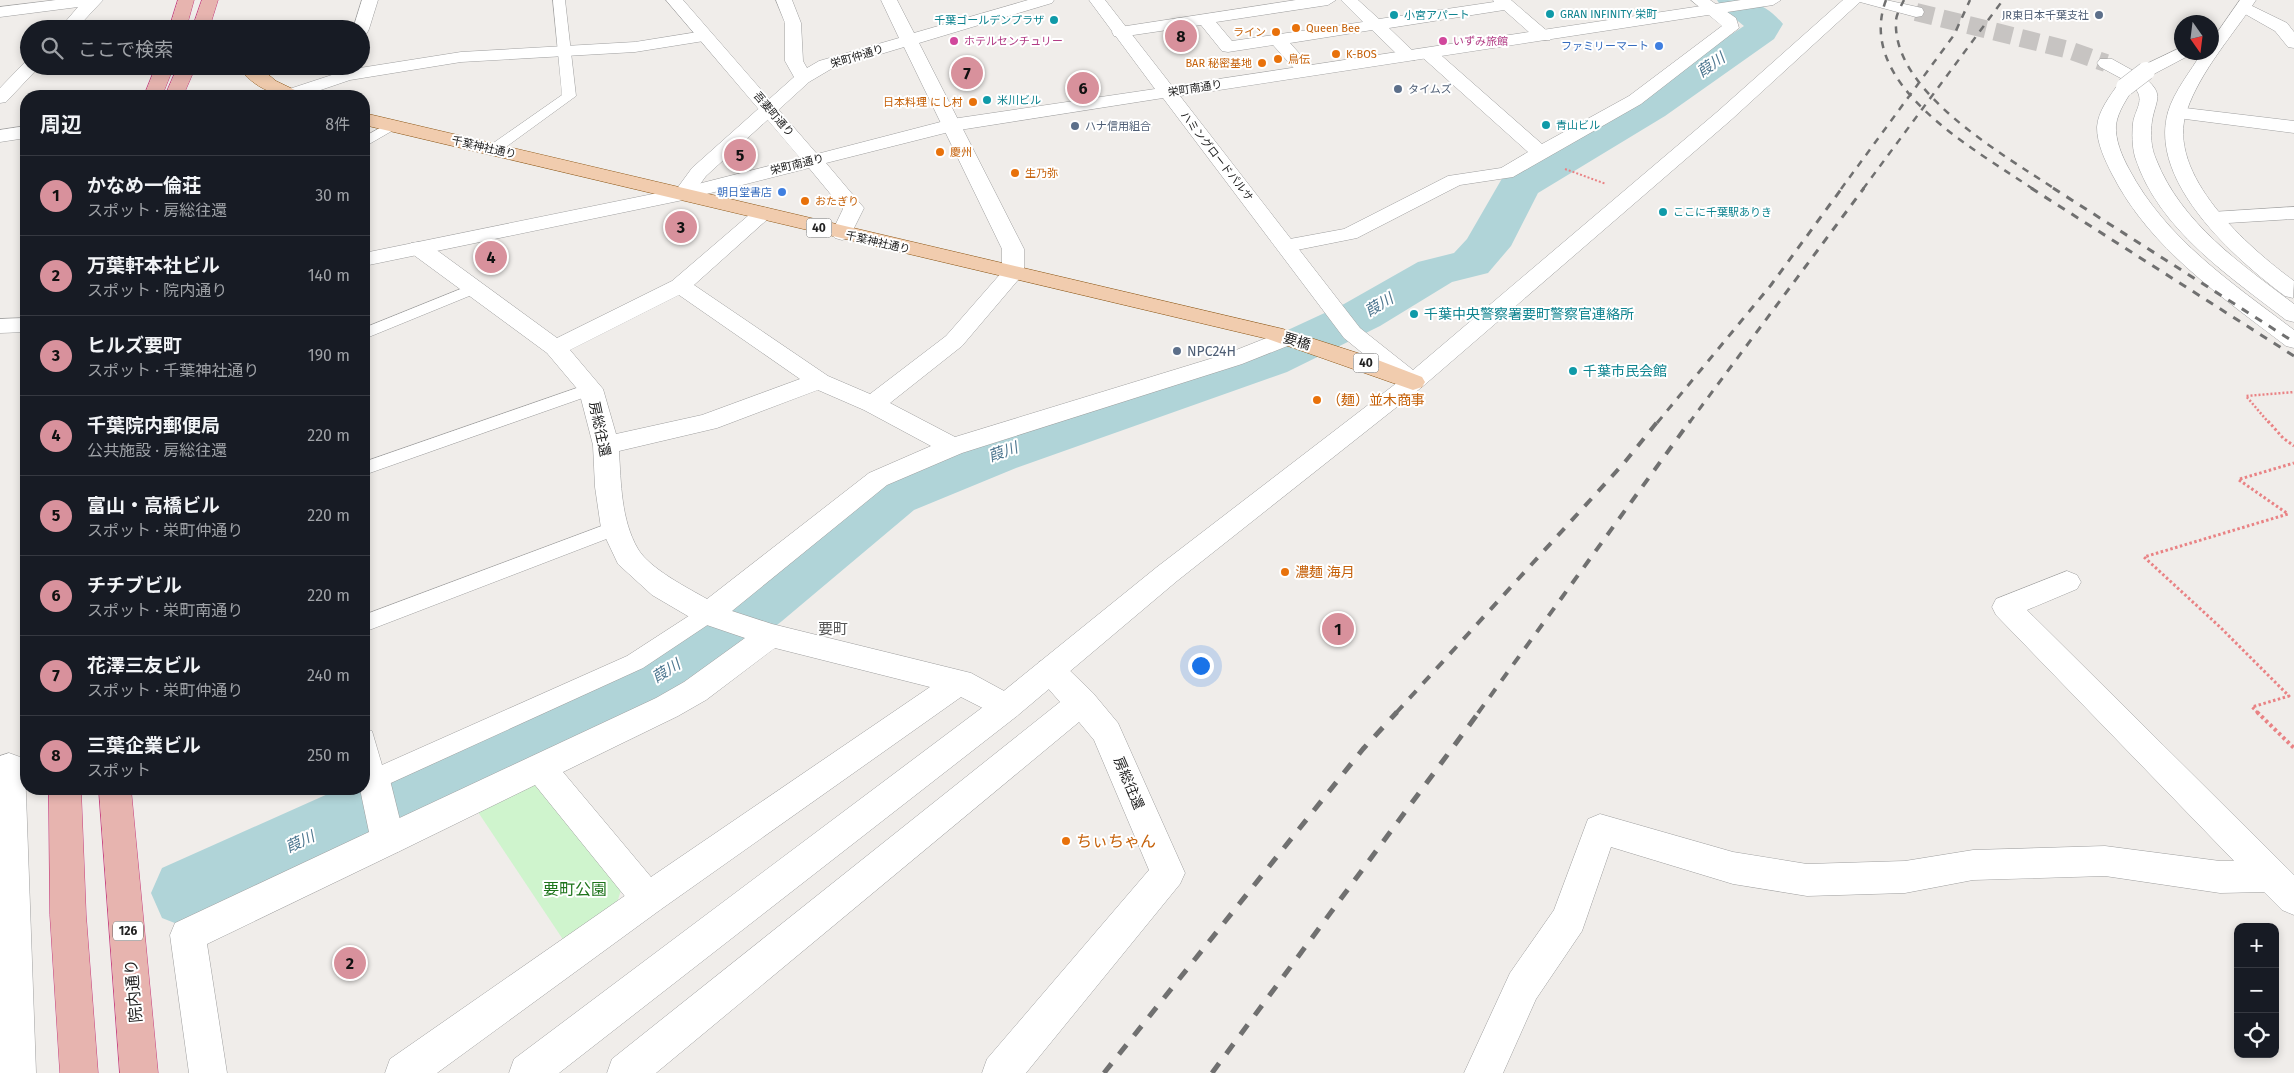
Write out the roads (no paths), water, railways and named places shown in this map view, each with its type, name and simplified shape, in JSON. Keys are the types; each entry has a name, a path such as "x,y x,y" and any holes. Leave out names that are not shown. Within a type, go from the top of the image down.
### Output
{"highway":[{"path":"180,20 186,0"},
{"path":"203,20 210,0"},
{"path":"155,90 161,75"},
{"path":"177,90 183,75"},
{"path":"66,795 68,915 79,1073"},
{"name":"院内通り","path":"115,795 140,1073"}],"main road":[{"path":"258,75 270,85 280,90"},
{"name":"千葉神社通り","path":"370,120 763,213 842,234 1281,336"},
{"name":"要橋","path":"1281,336 1318,347 1413,382"}],"street":[{"path":"0,12 95,0"},
{"path":"76,20 95,0"},
{"name":"吾妻町通り","path":"674,0 854,208 842,234"},
{"path":"784,0 793,23 794,61 803,78"},
{"path":"873,404 954,341 1013,273 1014,249 889,0"},
{"name":"栄町仲通り","path":"683,194 699,172 769,108 803,78 825,66 1046,0"},
{"name":"ハミングロードパルサ","path":"1097,0 1287,246 1352,334 1413,382"},
{"path":"1120,32 1302,2 1328,0"},
{"path":"1349,0 1409,56"},
{"name":"栄町南通り","path":"419,248 683,194 952,125 1544,36 1713,6 1751,4 1769,0"},
{"path":"528,1073 1006,706 1167,574 1413,382 1724,116 1853,0"},
{"path":"1866,0 1916,12"},
{"path":"365,20 374,1"},
{"path":"1204,18 1228,47 1504,2 1544,36"},
{"path":"2219,39 2246,4 2281,27 2294,42"},
{"path":"1287,246 1350,234 1455,180 1506,173 1542,153 1635,100 1699,50 1731,28 1730,22 1713,6"},
{"path":"2219,32 2226,28"},
{"path":"370,68 461,57 635,47 704,36"},
{"path":"1278,39 1306,71"},
{"path":"1428,53 1527,144 1542,153"},
{"path":"2174,56 2146,71 2125,87 2107,124 2109,145 2136,201 2171,241 2219,283 2294,341"},
{"path":"2207,60 2177,113 2174,142 2186,179 2212,218 2240,247 2279,282 2294,292"},
{"path":"2106,63 2131,77 2147,92 2149,101 2143,121 2145,156 2158,188 2187,225 2224,262 2294,315"},
{"path":"0,98 22,75"},
{"path":"303,90 338,75"},
{"path":"2177,113 2294,126"},
{"path":"0,136 20,133"},
{"path":"555,348 680,286 763,213"},
{"path":"2212,218 2294,213"},
{"path":"370,259 419,248"},
{"name":"房総往還","path":"419,248 555,348 591,389 606,445 608,487 615,528 628,556 662,587 712,615 761,632"},
{"path":"680,286 818,380 873,404 954,447"},
{"path":"0,326 20,325"},
{"path":"712,615 878,479 954,447 1250,353 1281,336"},
{"path":"606,445 708,422 818,380"},
{"path":"2067,582 2006,607 2283,887"},
{"path":"208,1073 188,934 540,768 695,691 761,632 960,682 1006,706"},
{"name":"房総往還","path":"1001,1073 1168,872 1108,732 1082,702 1050,670"},
{"path":"404,1073 648,899 960,682"},
{"path":"626,1073 1082,702"},
{"path":"12,766 6,937 7,1017 17,1073"},
{"path":"540,768 648,899"},
{"path":"374,780 388,840"},
{"path":"1482,1073 1523,986 1569,919 1600,829 1733,868 1807,880 1905,877 1973,864 2105,861 2283,887"}],"lane":[{"path":"494,149 569,96 559,0"},
{"path":"370,139 392,125"},
{"path":"370,332 473,289"},
{"path":"370,467 591,389"},
{"path":"370,622 615,528"},
{"path":"370,763 374,780 635,662 712,615"}],"waterway":[{"name":"葭川","path":"190,893 442,776 630,693 693,654 759,604 893,495 996,454 1268,360 1362,315 1435,272 1471,263 1487,246 1520,185 1650,107 1761,31 1764,24 1735,0"}],"tunnel":[{"path":"1916,12 2069,50 2106,63"}],"railway":[{"path":"1886,0 1881,31 1887,60 1903,87 1910,95"},
{"path":"1904,0 1896,19 1900,47 1912,72 1920,82"},
{"path":"1920,82 1954,35 1970,0"},
{"path":"1932,96 2003,0"},
{"path":"1910,95 1920,82"},
{"path":"1920,82 1932,96"},
{"path":"1841,189 1910,95"},
{"path":"1910,95 1923,108"},
{"path":"1923,108 1932,96"},
{"path":"1932,96 1981,140 2055,189"},
{"path":"1863,189 1923,108"},
{"path":"1923,108 1981,155 2033,189"},
{"path":"1657,423 1771,285 1842,188"},
{"path":"1689,423 1864,188"},
{"path":"2031,188 2294,356"},
{"path":"2053,188 2294,342"},
{"path":"1396,713 1624,463 1658,421"},
{"path":"1478,713 1690,421"},
{"path":"1104,1073 1363,749 1397,712"},
{"path":"1212,1073 1479,712"}],"place":[{"name":"GRAN INFINITY 栄町","path":"1550,14"},
{"name":"小宮アパート","path":"1394,15"},
{"name":"JR東日本千葉支社","path":"2099,15"},
{"name":"千葉ゴールデンプラザ","path":"1054,20"},
{"name":"Queen Bee","path":"1296,28"},
{"name":"ライン","path":"1276,32"},
{"name":"三葉企業ビル","path":"1181,36"},
{"name":"ホテルセンチュリー","path":"954,41"},
{"name":"いずみ旅館","path":"1443,41"},
{"name":"ファミリーマート","path":"1659,46"},
{"name":"K-BOS","path":"1336,54"},
{"name":"鳥伝","path":"1278,59"},
{"name":"BAR 秘密基地","path":"1262,63"},
{"name":"花澤三友ビル","path":"967,73"},
{"name":"チチブビル","path":"1083,88"},
{"name":"タイムズ","path":"1398,89"},
{"name":"米川ビル","path":"987,100"},
{"name":"日本料理 にし村","path":"973,102"},
{"name":"青山ビル","path":"1546,125"},
{"name":"ハナ信用組合","path":"1075,126"},
{"name":"慶州","path":"940,152"},
{"name":"富山・高橋ビル","path":"740,155"},
{"name":"生乃弥","path":"1015,173"},
{"name":"朝日堂書店","path":"782,192"},
{"name":"おたぎり","path":"805,201"},
{"name":"ここに千葉駅ありき","path":"1663,212"},
{"name":"ヒルズ要町","path":"681,227"},
{"name":"千葉院内郵便局","path":"491,257"},
{"name":"千葉中央警察署要町警察官連絡所","path":"1414,314"},
{"name":"NPC24H","path":"1177,351"},
{"name":"千葉市民会館","path":"1573,371"},
{"name":"（麺）並木商事","path":"1317,400"},
{"name":"濃麺 海月","path":"1285,572"},
{"name":"かなめ一倫荘","path":"1338,629"},
{"name":"ちぃちゃん","path":"1066,841"},
{"name":"万葉軒本社ビル","path":"350,963"}],"district":[{"name":"要町","path":"833,629"}],"park label":[{"name":"要町公園","path":"575,889"}]}
